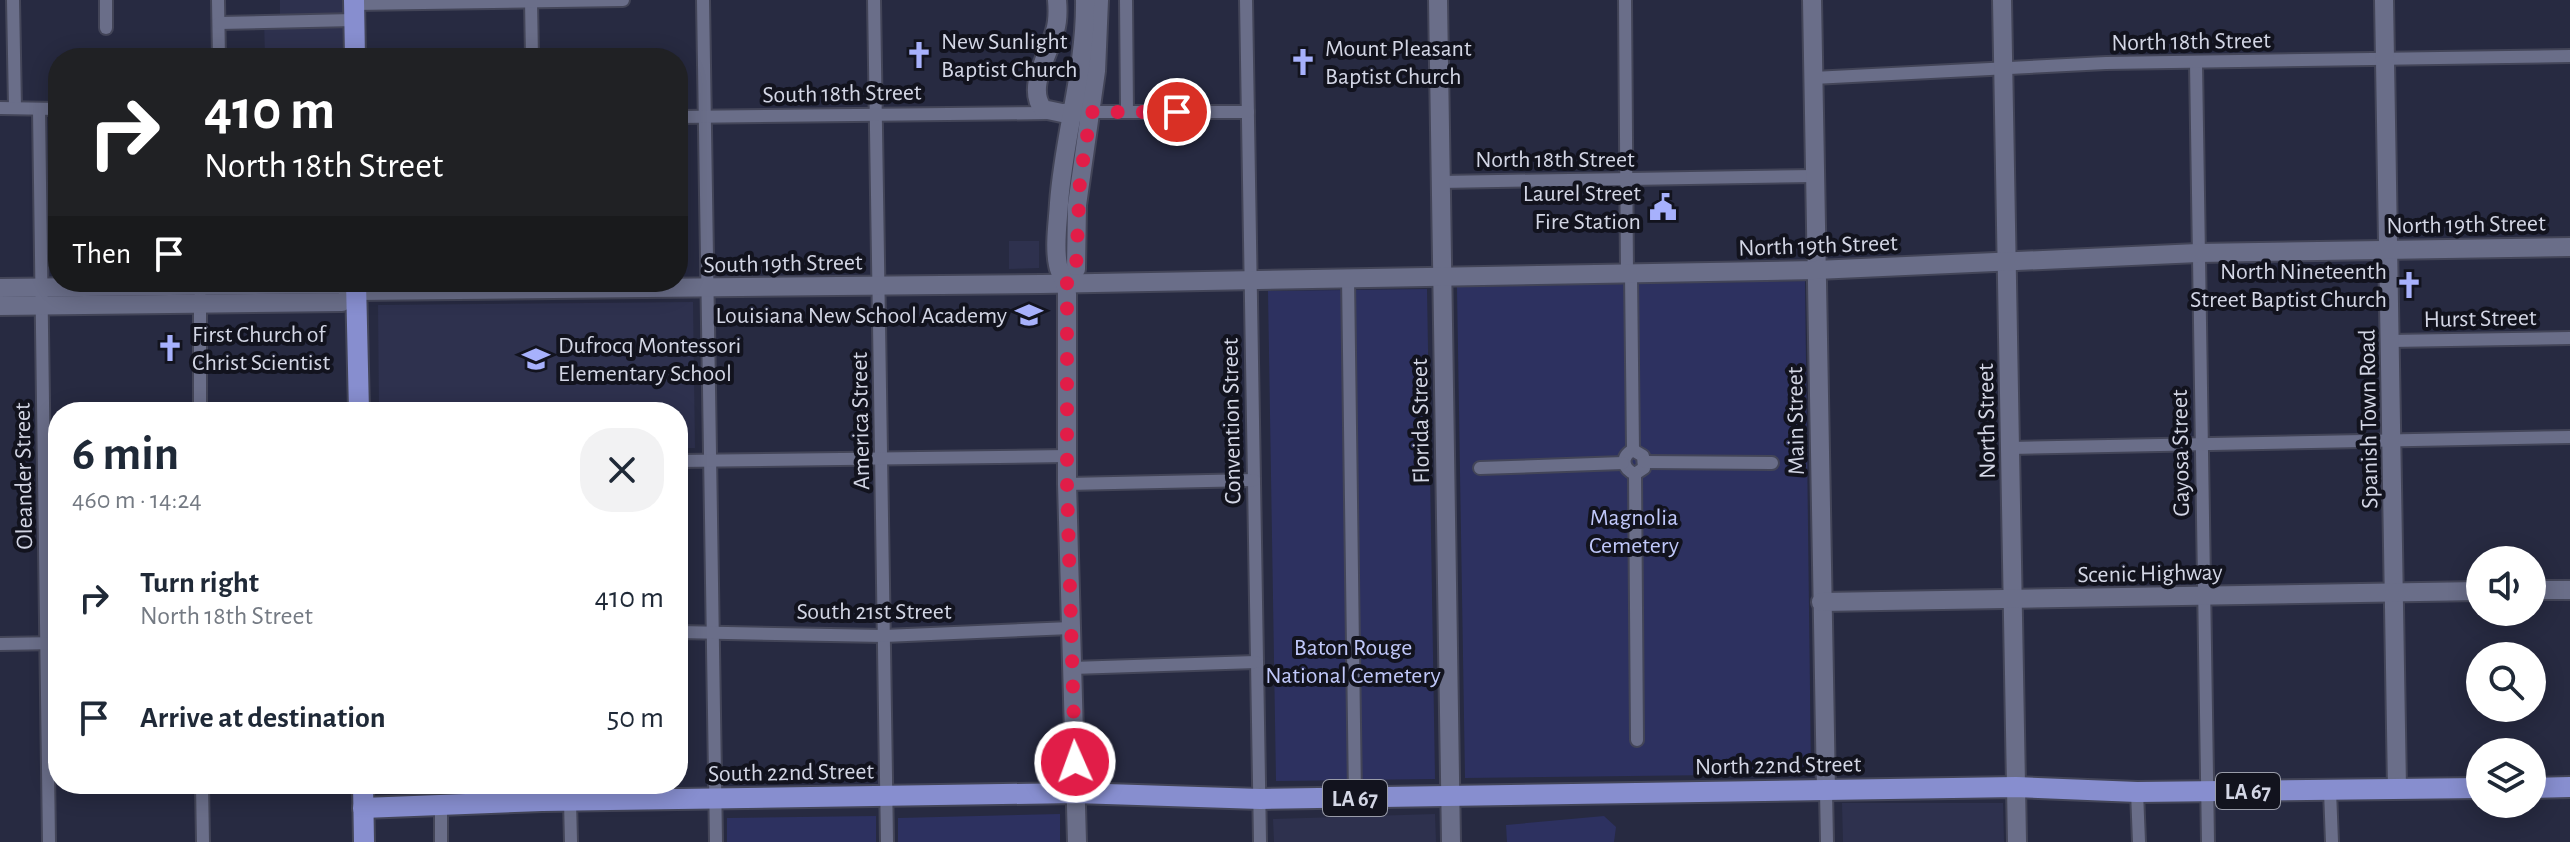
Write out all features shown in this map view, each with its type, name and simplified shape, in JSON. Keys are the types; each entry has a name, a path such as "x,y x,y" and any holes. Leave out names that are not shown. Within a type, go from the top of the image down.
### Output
{"main road":[{"path":"354,8 355,48"},
{"path":"356,292 359,402"},
{"name":"North 22nd Street","path":"1076,793 1260,799 2016,787 2137,792 2466,788"},
{"path":"2546,788 2570,787"},
{"name":"South 22nd Street","path":"546,794 570,801 1076,793"},
{"path":"363,794 364,842"},
{"name":"South 22nd Street","path":"363,808 441,804 533,794"}],"street":[{"path":"13,0 15,108"},
{"path":"106,0 106,28"},
{"path":"218,0 219,48"},
{"path":"219,23 354,8 623,0"},
{"path":"703,0 716,842"},
{"name":"America Street","path":"874,0 887,842"},
{"path":"1057,0 1057,23 1038,79 1040,106 1054,112 1248,112"},
{"path":"1082,112 1085,0"},
{"path":"1077,842 1067,484 1067,283 1058,266 1058,220 1062,182 1099,44 1099,0"},
{"path":"1126,0 1127,112"},
{"name":"Convention Street","path":"1246,0 1260,842"},
{"name":"Florida Street","path":"1438,0 1451,842"},
{"path":"1625,0 1633,450"},
{"name":"Main Street","path":"1812,0 1827,842"},
{"name":"North Street","path":"2002,0 2017,842"},
{"name":"Spanish Town Road","path":"2384,0 2397,789"},
{"path":"531,1 532,48"},
{"name":"North 18th Street","path":"1813,78 2106,63 2570,56"},
{"name":"Gayosa Street","path":"2196,63 2208,842"},
{"path":"0,108 48,109"},
{"name":"Oleander Street","path":"39,109 48,486"},
{"name":"South 18th Street","path":"688,117 1054,112"},
{"name":"North 18th Street","path":"1440,182 1814,176"},
{"name":"North 19th Street","path":"1067,283 1816,270 2198,253 2570,247"},
{"path":"1348,277 1355,798"},
{"name":"South 19th Street","path":"688,288 1067,283"},
{"path":"0,288 42,297"},
{"path":"0,306 42,297 155,292"},
{"path":"200,292 200,402"},
{"path":"214,292 287,302 342,302 351,292"},
{"name":"Hurst Street","path":"2390,341 2570,338"},
{"path":"2010,448 2570,437"},
{"path":"1633,450 1639,451 1645,462 1644,468 1635,474"},
{"path":"1633,450 1623,463 1635,474"},
{"path":"688,461 1067,456"},
{"path":"1645,462 1772,463"},
{"path":"1480,468 1623,463"},
{"path":"1635,474 1637,740"},
{"path":"1067,484 1254,480"},
{"path":"2546,590 2570,590"},
{"name":"Scenic Highway","path":"1821,602 2466,591"},
{"name":"South 21st Street","path":"688,632 884,636 1071,628"},
{"path":"0,644 48,643"},
{"path":"1072,668 1256,662"},
{"path":"2330,791 2332,842"},
{"path":"2137,792 2139,842"},
{"name":"Oleander Street","path":"49,842 50,794"},
{"path":"202,794 203,842"},
{"path":"570,801 571,842"},
{"path":"441,804 441,842"}],"shaded area":[{"path":"280,0 343,0 344,48 265,48 264,20 280,18"},
{"path":"1009,241 1039,241 1039,268 1009,269"},
{"name":"Dufrocq Montessori Elementary School","path":"693,302 695,448 688,448 688,402 379,402 378,305"},
{"path":"1842,803 2003,803 2004,842 1843,842"},
{"path":"1435,814 1436,842 1274,842 1273,819"}],"green space":[{"name":"Magnolia Cemetery","path":"1805,281 1811,774 1465,778 1457,287"},
{"name":"Baton Rouge National Cemetery","path":"1427,289 1435,779 1276,781 1268,291"},
{"path":"1060,814 1060,842 898,842 898,818"},
{"path":"876,816 876,842 727,842 727,818"},
{"path":"1604,816 1616,827 1614,842 1507,842 1506,825"}],"place":[{"name":"New Sunlight Baptist Church","path":"919,55"},
{"name":"Mount Pleasant Baptist Church","path":"1303,62"},
{"name":"Laurel Street Fire Station","path":"1663,207"},
{"name":"North Nineteenth Street Baptist Church","path":"2409,285"},
{"name":"Louisiana New School Academy","path":"1029,315"},
{"name":"First Church of Christ Scientist","path":"170,348"},
{"name":"Dufrocq Montessori Elementary School","path":"536,359"}],"route":[{"path":"1075,762 1067,484 1067,283 1076,269 1077,205 1082,164 1091,112 1177,112"}]}
